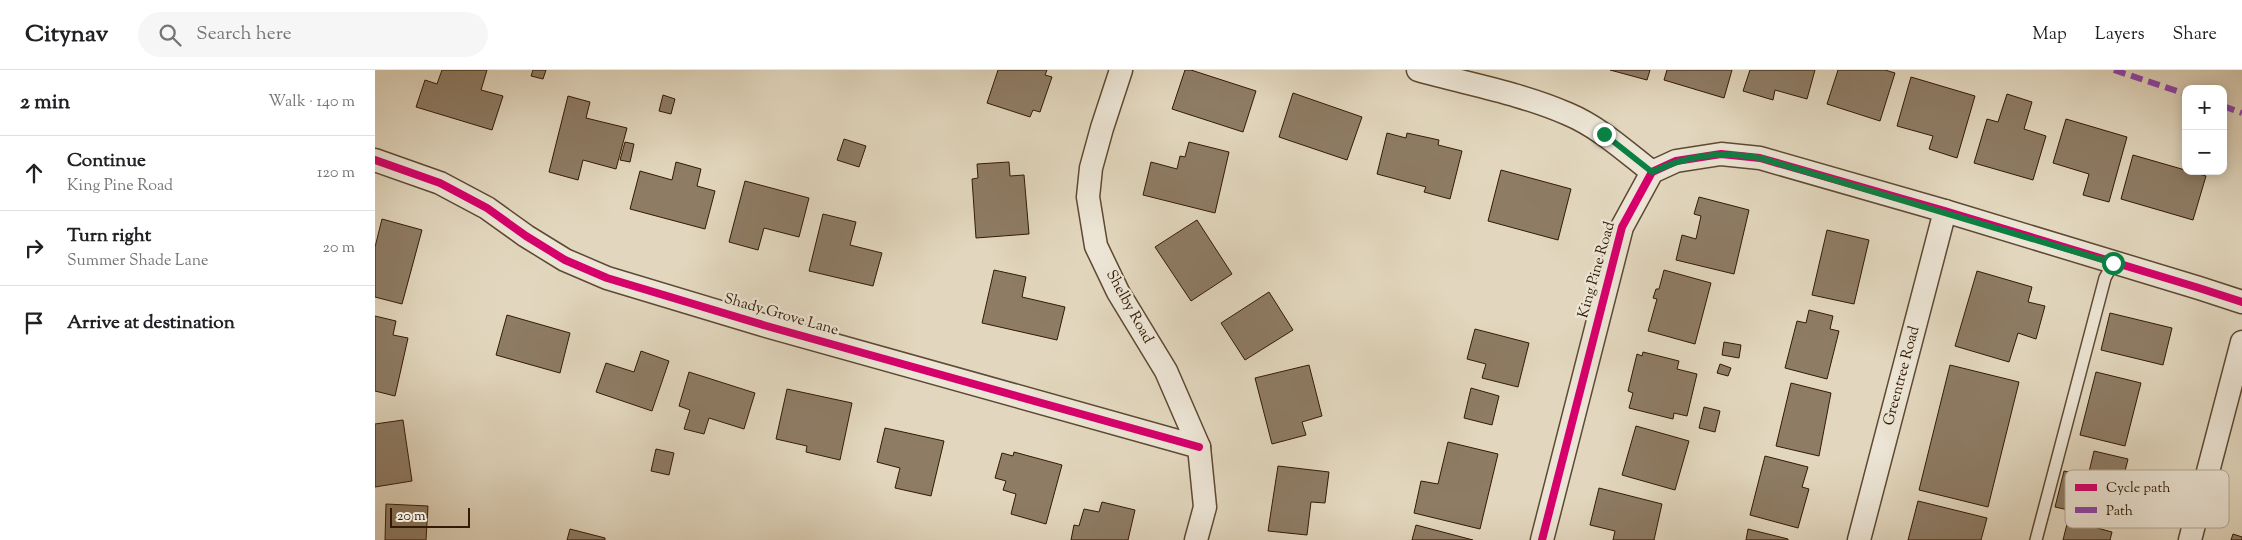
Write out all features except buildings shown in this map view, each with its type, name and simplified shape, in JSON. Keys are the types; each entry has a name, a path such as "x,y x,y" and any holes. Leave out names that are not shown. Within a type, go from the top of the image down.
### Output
{"street":[{"name":"Shelby Road","path":"1121,70 1091,168 1088,197 1096,246 1118,292 1166,371 1199,447 1205,507 1196,540"},
{"path":"1417,70 1520,98 1568,114 1604,134 1652,172 1676,161 1702,156 1738,154 1768,160 1945,211 2242,302"},
{"name":"Shady Grove Lane","path":"375,160 440,183 487,208 526,236 565,260 607,278 772,328 1199,447"},
{"name":"King Pine Road","path":"1542,540 1621,228 1652,172"},
{"name":"Greentree Road","path":"1859,540 1945,211"},
{"path":"2208,470 2242,342"}],"lane":[{"path":"2036,540 2105,278 2113,263"}],"marked path":[{"path":"2114,70 2182,93"},
{"path":"2227,107 2242,113"}],"cycle path":[{"path":"1542,540 1622,227 1652,172 1676,161 1721,154 1760,158 1945,211 2242,302"},
{"path":"375,160 440,183 487,208 526,236 565,260 607,278 763,325 1199,447"}],"route":[{"path":"1604,134 1652,172 1676,161 1702,156 1738,154 1760,158 1945,211 2113,263"}]}
